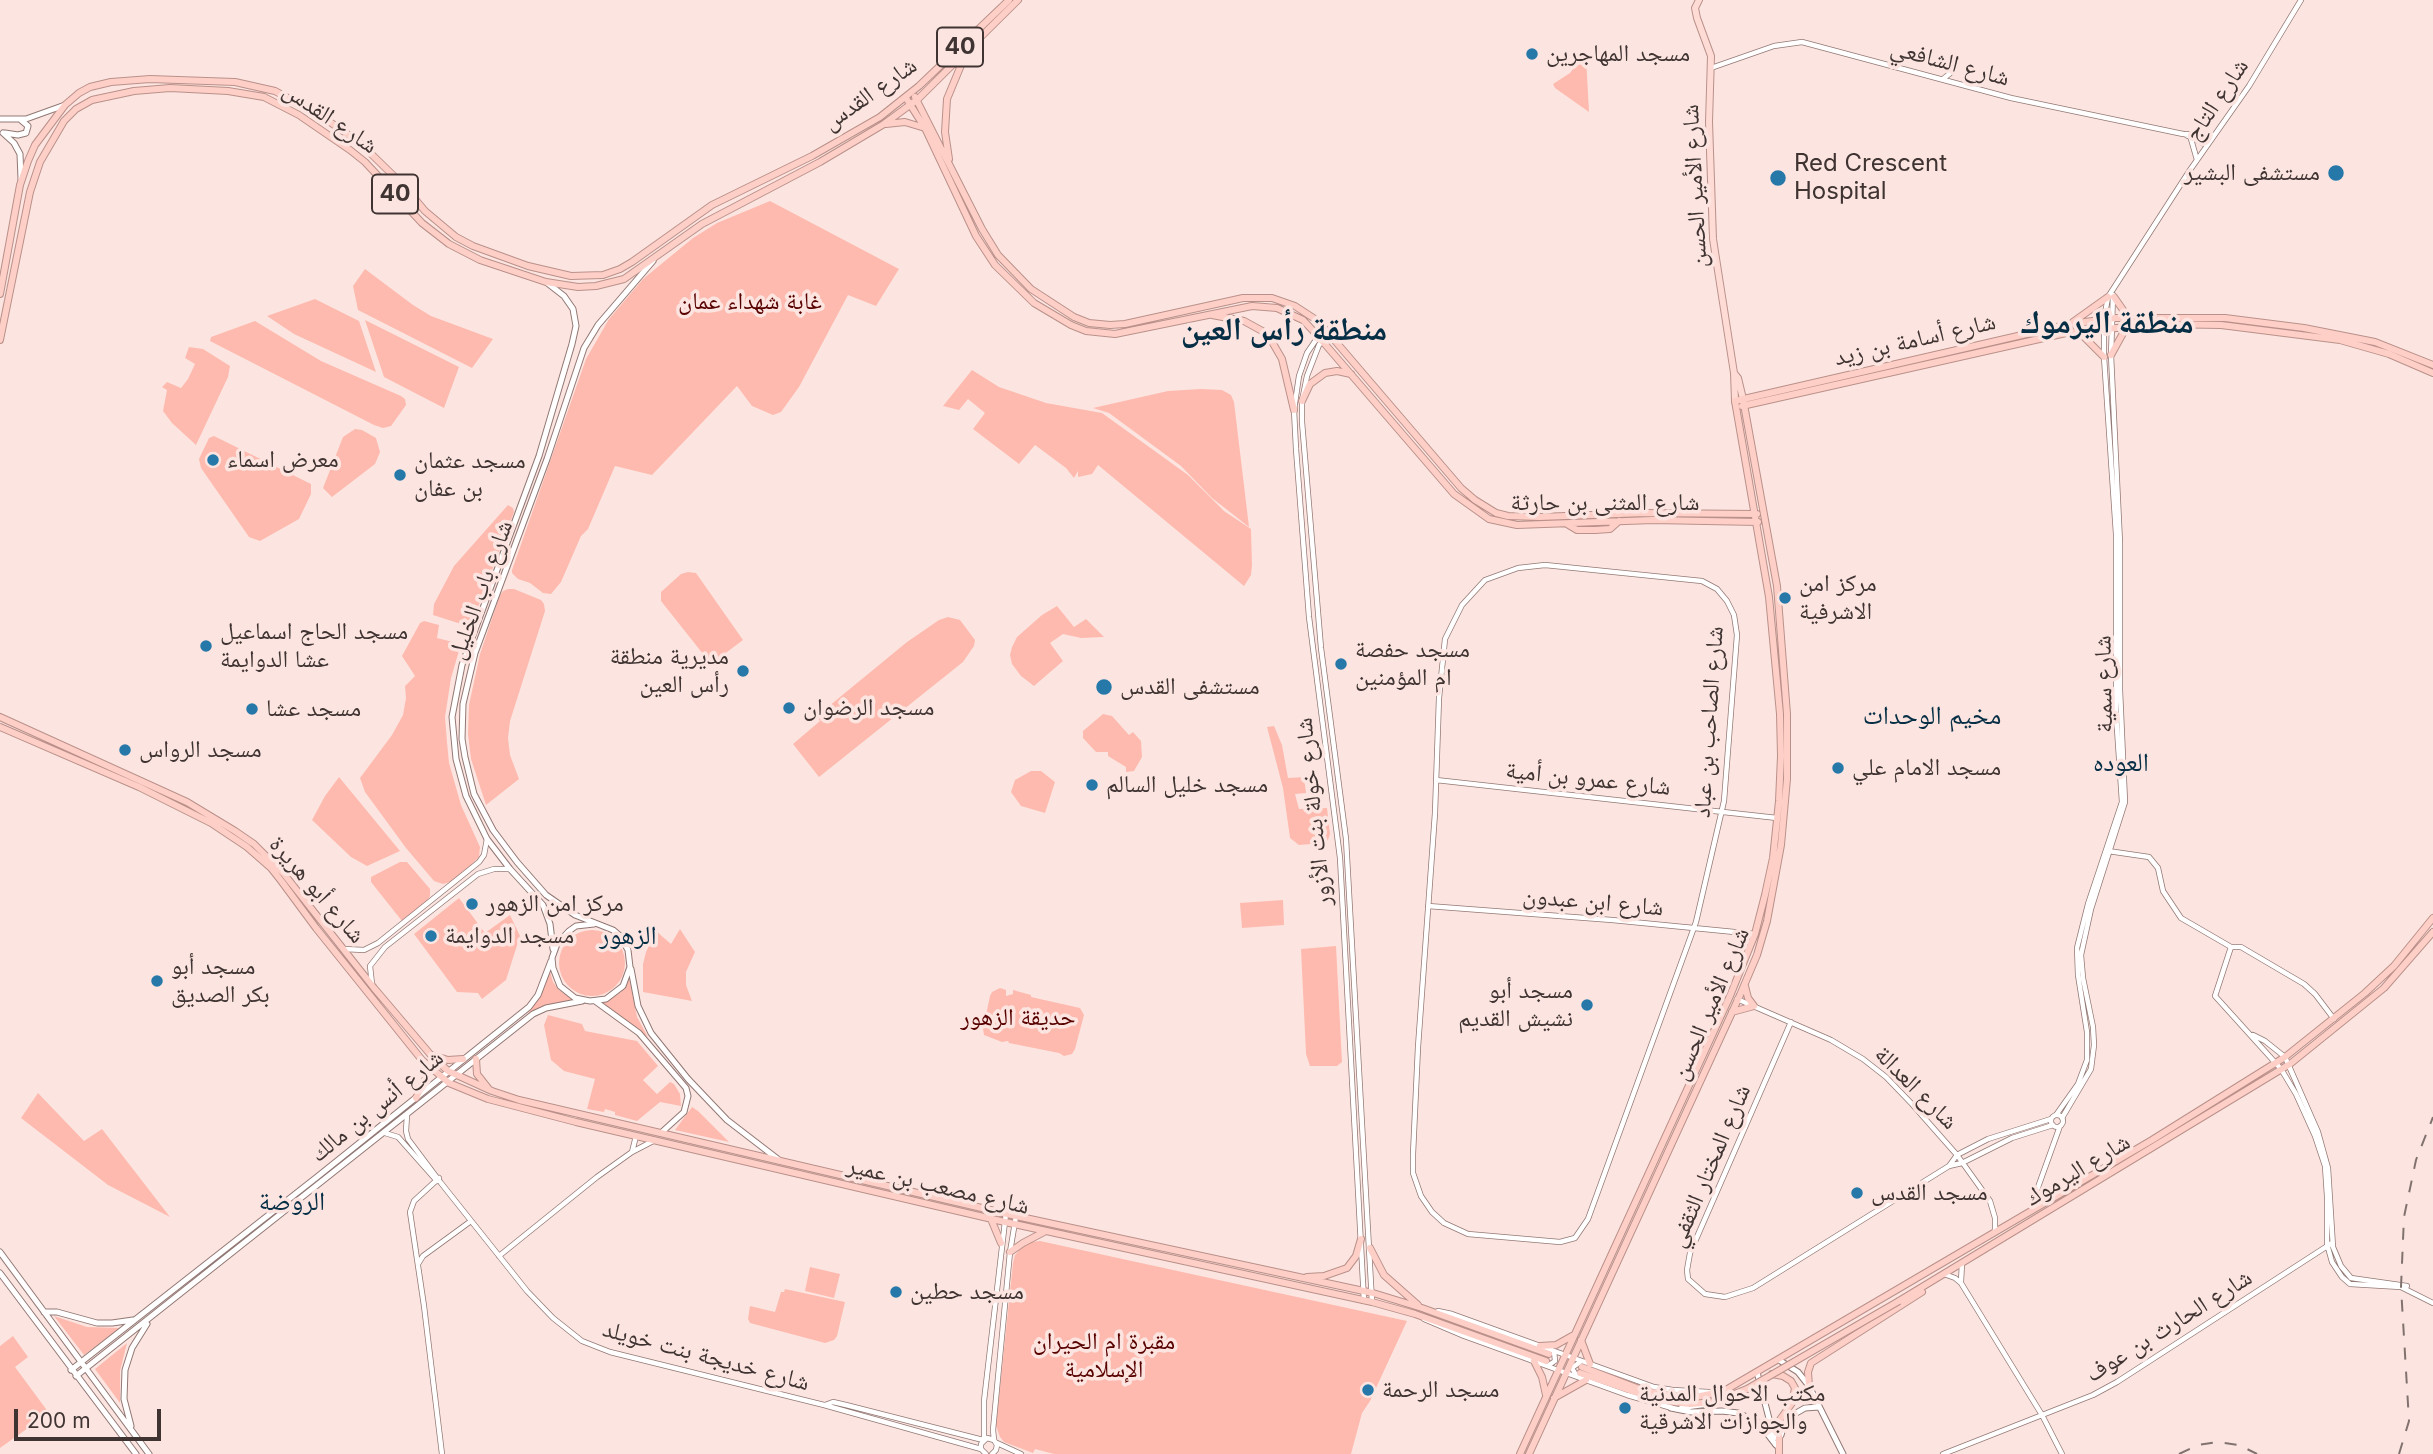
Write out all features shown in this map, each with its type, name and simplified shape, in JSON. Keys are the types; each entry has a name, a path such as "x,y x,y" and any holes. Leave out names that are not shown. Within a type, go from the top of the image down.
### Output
{"highway":[{"name":"شارع القدس","path":"0,294 20,185 35,145 65,105 90,87 131,80 235,82 258,86 295,100 346,132 395,177 439,224 456,237 528,266 554,273 571,276 603,275 620,270 698,213 812,156 880,117 908,95 1009,0"},
{"name":"شارع القدس","path":"0,340 26,212 40,162 64,121 76,109 92,100 134,91 170,88 228,90 264,97 299,115 350,150 365,162 422,223 449,244 480,260 546,282 578,286 611,284 624,279 716,216 820,162 884,124 918,99 1018,0"},
{"path":"950,164 945,132 947,99 966,52"},
{"name":"شارع المثنى بن حارثة","path":"908,95 918,99 982,229 998,255 1031,289 1074,317 1089,323 1125,324 1243,298 1272,298 1308,312 1461,488 1485,508 1508,516 1765,513"},
{"name":"شارع المثنى بن حارثة","path":"908,95 985,250 1007,278 1034,303 1071,325 1086,331 1103,333 1132,331 1252,306 1277,308 1303,320 1354,375 1454,494 1478,513 1499,523 1767,522"},
{"path":"884,124 905,122 925,128"},
{"path":"387,186 395,177"},
{"path":"396,195 404,186"},
{"path":"2070,324 2111,294 2128,317"},
{"path":"1207,314 1244,321 1264,332 1272,340 1282,359 1294,410"},
{"name":"شارع أسامة بن زيد","path":"1736,404 2070,324 2108,318 2225,318 2304,328 2359,338 2433,365"},
{"name":"شارع أسامة بن زيد","path":"1744,402 1754,403 2078,331 2127,326 2203,324 2299,334 2365,346 2433,373"},
{"path":"2078,331 2108,356 2127,326"},
{"path":"1302,401 1314,380 1325,373 1337,371 1354,375"},
{"name":"شارع الأمير الحسن","path":"1520,1454 1566,1372 1738,999 1767,921 1780,845 1787,779 1787,714 1778,596 1744,402"},
{"path":"1747,414 1749,406 1754,403"},
{"name":"شارع الأمير الحسن","path":"1529,1454 1564,1355 1730,996 1755,934 1773,858 1781,742 1769,597 1736,404"},
{"path":"1454,494 1461,488"},
{"path":"1744,513 1753,499"},
{"path":"1745,522 1759,533"},
{"path":"1769,597 1778,596"},
{"name":"شارع أبو هريرة","path":"0,718 194,814 229,834 253,852 282,882 422,1060 449,1083"},
{"name":"شارع أبو هريرة","path":"0,727 75,755"},
{"name":"شارع أبو هريرة","path":"85,760 187,802 244,837 267,856 373,988 430,1054 457,1076"},
{"name":"شارع اليرموك","path":"1582,1368 1642,1390 1664,1395 1696,1397 1724,1391 2152,1140 2283,1055 2334,1019 2385,974 2433,918"},
{"name":"شارع اليرموك","path":"1582,1368 1658,1400 1688,1406 1715,1402 1737,1393 1930,1283 2290,1064 2391,981 2433,932"},
{"path":"2385,974 2391,981"},
{"path":"1732,1012 1755,1006 1748,998 1744,985"},
{"path":"430,1054 447,1060 463,1059"},
{"path":"476,1059 480,1080 492,1091"},
{"path":"416,1098 426,1077 422,1060"},
{"name":"شارع مصعب بن عمير","path":"457,1076 519,1100 1016,1216 1373,1293 1424,1309 1549,1358"},
{"name":"شارع مصعب بن عمير","path":"449,1083 509,1106 991,1219 1372,1302 1549,1358"},
{"path":"991,1219 1002,1243"},
{"path":"1010,1252 1046,1231"},
{"path":"1296,1278 1324,1276 1347,1268 1356,1256 1361,1239"},
{"path":"1370,1248 1384,1275 1424,1309"},
{"path":"1809,1386 1808,1372 1811,1363 1908,1302 1930,1283"},
{"path":"1540,1346 1556,1345 1573,1335"},
{"path":"1581,1338 1582,1368"},
{"path":"1534,1361 1550,1398 1586,1380"},
{"path":"1772,1374 1791,1381 1795,1397 1779,1421 1780,1454"}],"main road":[{"name":"شارع الأمير الحسن","path":"1699,0 1695,8 1711,56 1712,68 1709,122 1713,239 1734,373 1736,404"},
{"path":"0,119 21,120 65,105"},
{"path":"2,132 18,135 26,133 28,126 21,120"},
{"path":"2,132 14,143 20,154 20,185"},
{"name":"شارع باب الخليل","path":"594,923 564,909 546,895 493,830 474,794 465,757 462,738 463,704 475,653 547,460 584,348 598,325 660,253"},
{"name":"شارع باب الخليل","path":"546,282 564,296 573,309 576,326 539,456 462,665 454,701 453,729 460,778 466,796 487,839 542,905 550,924 553,955"},
{"name":"شارع الأمير الحسن","path":"1734,373 1744,402"},
{"path":"594,923 606,926 620,936 628,950 630,967 623,986 615,993 595,1001 584,1001 575,998 560,986 553,968 553,955 557,944 569,931 594,923"},
{"name":"شارع أنس بن مالك","path":"71,1370 416,1098 534,1001 553,955"},
{"name":"شارع مصعب بن عمير","path":"630,967 638,1006 651,1033 688,1079 727,1120 779,1160"},
{"name":"شارع أنس بن مالك","path":"76,1376 540,1010 584,1001"},
{"path":"595,1001 639,1033 686,1088 688,1096 684,1112 662,1132"},
{"path":"0,1252 149,1454"},
{"path":"0,1273 133,1452"},
{"path":"44,1312 105,1323 136,1319"},
{"path":"133,1433 124,1399 125,1370 132,1348 149,1320"},
{"path":"1779,1360 1798,1372 1809,1386 1843,1454"},
{"path":"1757,1372 1780,1454"},
{"path":"1780,1454 1781,1432 1787,1420 1805,1408 1819,1407"},
{"path":"1671,1408 1691,1412 1728,1411 1748,1417 1763,1426 1776,1445"}],"street":[{"name":"شارع التاج","path":"2108,318 2111,294 2270,53 2301,0"},
{"name":"شارع الشافعي","path":"1712,68 1774,46 1801,42 2066,110 2183,134 2214,135"},
{"path":"1942,80 1953,71"},
{"name":"شارع الشافعي","path":"2183,134 2207,145"},
{"path":"2190,138 2197,160"},
{"name":"شارع سمية","path":"2054,1117 2078,1084 2087,1059 2087,1032 2078,975 2077,948 2125,802 2120,690 2120,534 2108,356 2108,318"},
{"name":"شارع خولة بنت الأزور","path":"1326,330 1303,363 1294,410 1306,579 1339,846 1364,1301"},
{"name":"شارع خولة بنت الأزور","path":"1320,338 1302,401 1312,562 1346,839 1372,1302"},
{"name":"شارع الصاحب بن عباد","path":"1545,565 1696,580 1712,586 1727,601 1734,615 1737,642 1722,812 1695,928 1588,1219 1576,1238 1560,1242 1468,1234 1444,1223 1432,1212 1416,1185 1413,1174 1413,1135 1436,780 1443,648 1449,628 1469,596 1485,580 1518,568 1545,565"},
{"path":"1323,725 1330,724"},
{"name":"شارع عمرو بن أمية","path":"1436,780 1777,818"},
{"path":"344,949 364,950 378,943 479,862 484,855 487,839"},
{"path":"2107,851 2152,859 2158,868 2163,891 2181,918 2231,947 2241,947 2304,984 2334,1019"},
{"name":"شارع سمية","path":"2034,1207 2056,1126 2091,1069 2093,1027 2081,955 2107,851"},
{"path":"373,988 370,966 385,947 478,874 494,869 510,869"},
{"name":"شارع ابن عبدون","path":"1429,906 1755,934"},
{"path":"2231,947 2216,996 2281,1069 2296,1094 2321,1152 2327,1189 2329,1244 2337,1270 2350,1284 2401,1287 2433,1302"},
{"path":"1347,974 1354,974"},
{"name":"شارع العدالة","path":"1730,996 1830,1041 1873,1066 1912,1104 1956,1155 1990,1201 1995,1218 1995,1231"},
{"name":"شارع المختار الثقفي","path":"1791,1023 1690,1253 1688,1279 1695,1286 1705,1294 1725,1297 1753,1288 1949,1166"},
{"path":"2252,1035 2283,1055 2290,1064 2325,1151 2331,1202 2329,1244"},
{"name":"شارع خديجة بنت خويلد","path":"407,1115 408,1139 527,1291 553,1318 595,1348 824,1405 981,1449"},
{"path":"1949,1166 1956,1155 1988,1139 2054,1117 2062,1118"},
{"path":"1949,1166 1962,1164 2012,1138 2056,1126 2054,1117"},
{"name":"شارع خديجة بنت خويلد","path":"385,1133 398,1137 439,1181"},
{"path":"632,1152 636,1136"},
{"path":"499,1256 632,1152 655,1140"},
{"path":"439,1181 414,1201 410,1212 442,1454"},
{"path":"986,1454 981,1449 984,1401 1006,1213"},
{"path":"995,1453 993,1430 1010,1252 1016,1216"},
{"path":"418,1264 423,1256 471,1221"},
{"name":"شارع الحارث بن عوف","path":"1944,1454 2117,1382 2329,1244"},
{"path":"1961,1283 1959,1274 1962,1263"},
{"path":"1944,1274 1961,1283 2042,1415 2062,1454"},
{"name":"شارع مصعب بن عمير","path":"1424,1309 1452,1314 1540,1346 1558,1369 1566,1372"},
{"name":"شارع مصعب بن عمير","path":"1420,1316 1444,1329 1534,1361 1564,1355 1572,1358"},
{"name":"شارع اليرموك","path":"1572,1358 1582,1368 1586,1380 1671,1408 1688,1406"},
{"name":"شارع اليرموك","path":"1566,1372 1582,1368"},
{"name":"شارع خديجة بنت خويلد","path":"824,1405 833,1402 995,1441"},
{"path":"995,1441 1021,1454"}],"green space":[{"path":"1583,56 1586,57 1589,112 1553,84 1570,73"},
{"name":"غابة شهداء عمان","path":"770,201 899,269 876,306 848,295 799,387 781,412 773,415 752,406 737,386 652,475 615,466 588,529 581,536 561,582 551,594 543,593 530,583 518,579 512,570 586,359 609,319 643,279 693,238 717,223"},
{"path":"365,269 431,316 493,339 472,368 358,310 353,286"},
{"path":"315,299 359,321 376,372 294,334 267,316"},
{"path":"365,320 459,367 444,408 384,377"},
{"path":"255,321 321,361 401,396 406,405 391,426 383,428 210,341 211,337"},
{"path":"189,347 203,349 230,366 228,377 196,445 163,411 167,390 162,387 167,382 181,388 195,364 185,358"},
{"path":"972,370 999,387 1046,403 1102,413 1188,475 1224,511 1251,529 1251,575 1244,586 1098,465 1092,474 1078,477 1078,471 1074,478 1066,468 1035,445 1019,464 973,429 985,413 968,399 959,410 943,406"},
{"path":"1222,390 1231,395 1234,402 1249,527 1212,498 1181,466 1109,413 1093,408 1168,391"},
{"path":"355,429 376,438 380,452 375,464 332,497 323,488 343,437"},
{"path":"214,436 311,484 311,494 299,519 260,541 249,537 201,468 199,459 209,438"},
{"path":"508,505 514,512 474,618 461,624 433,615 434,604 454,566"},
{"path":"696,573 743,640 711,664 661,601 661,592 681,574"},
{"path":"508,589 541,600 545,611 510,721 510,755 519,779 486,805 471,759 469,705 480,654 500,595"},
{"path":"1057,606 1074,627 1086,619 1104,637 1081,638 1063,634 1050,643 1063,661 1034,686 1021,676 1012,664 1012,647 1017,637"},
{"path":"948,617 960,620 975,640 963,662 819,777 793,744 820,721 817,716 907,642 939,620"},
{"path":"424,621 439,625 437,638 461,644 451,678 445,717 447,742 449,763 461,805 480,847 479,857 468,868 443,884 434,881 406,848 365,792 360,778 392,735 403,715 405,686 415,676 402,656 420,623"},
{"path":"1103,714 1112,716 1129,735 1133,732 1141,741 1142,757 1134,771 1126,772 1126,767 1108,756 1108,752 1096,752 1083,738 1083,731"},
{"path":"1274,726 1282,745 1288,778 1304,777 1306,793 1295,794 1299,809 1327,808 1330,834 1324,843 1299,845 1290,838 1283,788 1267,727"},
{"path":"1031,771 1041,771 1055,782 1045,813 1021,806 1011,792 1015,780"},
{"path":"339,777 400,851 367,866 351,857 312,820"},
{"path":"400,862 407,862 430,889 427,901 402,921 371,882 371,877"},
{"path":"459,898 485,933 510,915 520,936 506,980 482,999 478,993 457,992 414,934"},
{"path":"1283,900 1284,925 1242,928 1240,903"},
{"path":"680,929 695,952 686,972 686,985 692,1001 643,992 643,964 656,931 671,944"},
{"path":"592,930 615,940 625,963 615,986 592,996 569,986 559,963 569,940"},
{"path":"1336,946 1342,1062 1337,1066 1310,1066 1306,1054 1301,949"},
{"path":"550,971 559,990 575,1001 543,1008 527,1015 541,995"},
{"path":"629,977 637,1017 648,1037 601,1005 621,992"},
{"name":"حديقة الزهور","path":"1000,988 1006,990 1006,996 1013,994 1013,990 1080,1008 1084,1015 1072,1054 1064,1056 1008,1041 1002,1042 984,1035 990,996"},
{"path":"548,1015 582,1024 585,1031 637,1041 658,1066 643,1080 657,1094 670,1082 674,1084 680,1094 681,1106 660,1102 637,1121 615,1115 615,1112 605,1109 604,1112 587,1109 595,1079 564,1071 551,1060 544,1025"},
{"path":"38,1093 84,1141 102,1129 170,1217 108,1185 21,1118"},
{"path":"692,1107 698,1111 729,1142 675,1130"},
{"name":"مقبرة ام الحيران الإسلامية","path":"1040,1241 1407,1321 1362,1413 1351,1454 1054,1454 1035,1449 1033,1453 1004,1442 996,1426 1013,1263 1015,1255 1022,1247 1030,1242"},
{"path":"810,1267 840,1274 834,1298 805,1291"},
{"path":"785,1289 845,1302 834,1340 825,1343 750,1323 750,1306 775,1312 781,1292"},
{"path":"54,1316 87,1327 120,1328 84,1355"},
{"path":"13,1336 28,1357 15,1367 49,1413 0,1448 0,1346"},
{"path":"127,1343 120,1371 120,1403 95,1369"}],"railway":[{"path":"2399,1454 2409,1421 2401,1287 2404,1217 2416,1160 2433,1117"},
{"path":"2179,1454 2198,1445 2218,1442 2239,1445 2257,1454"}],"place":[{"name":"مسجد المهاجرين","path":"1532,54"},
{"name":"مستشفى البشير","path":"2336,173"},
{"name":"Red Crescent Hospital","path":"1778,178"},
{"name":"معرض اسماء","path":"213,460"},
{"name":"مسجد عثمان بن عفان","path":"400,475"},
{"name":"مركز امن الاشرفية","path":"1785,598"},
{"name":"مسجد الحاج اسماعيل عشا الدوايمة","path":"206,646"},
{"name":"مسجد حفصة ام المؤمنين","path":"1341,664"},
{"name":"مديرية منطقة رأس العين","path":"743,671"},
{"name":"مستشفى القدس","path":"1104,687"},
{"name":"مسجد الرضوان","path":"789,708"},
{"name":"مسجد عشا","path":"252,709"},
{"name":"مسجد الرواس","path":"125,750"},
{"name":"مسجد الامام علي","path":"1838,768"},
{"name":"مسجد خليل السالم","path":"1092,785"},
{"name":"مركز امن الزهور","path":"472,904"},
{"name":"مسجد الدوايمة","path":"431,936"},
{"name":"مسجد أبو بكر الصديق","path":"157,981"},
{"name":"مسجد أبو نشيش القديم","path":"1587,1005"},
{"name":"مسجد القدس","path":"1857,1193"},
{"name":"مسجد حطين","path":"896,1292"},
{"name":"مسجد الرحمة","path":"1368,1390"},
{"name":"مكتب الاحوال المدنية والجوازات الاشرقية","path":"1625,1408"}],"district":[{"name":"منطقة اليرموك","path":"2107,323"},
{"name":"منطقة رأس العين","path":"1284,330"},
{"name":"مخيم الوحدات","path":"1932,716"},
{"name":"العوده","path":"2121,763"},
{"name":"الزهور","path":"628,936"},
{"name":"الروضة","path":"292,1202"}]}
